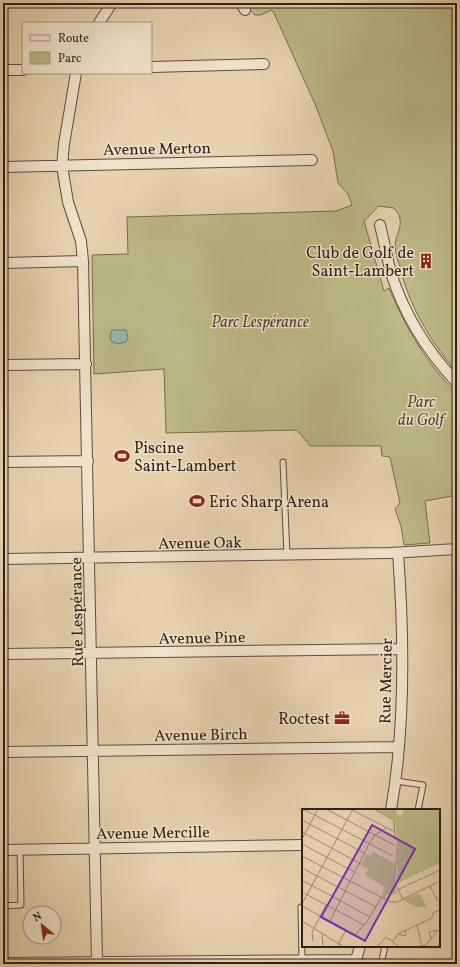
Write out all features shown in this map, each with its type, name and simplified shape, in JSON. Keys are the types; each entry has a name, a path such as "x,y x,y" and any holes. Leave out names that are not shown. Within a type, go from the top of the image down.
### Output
{"street":[{"path":"100,22 112,3"},
{"path":"152,67 264,64"},
{"path":"3,70 22,70"},
{"name":"Rue Lespérance","path":"76,74 64,144 62,166 68,202 81,241 83,261 97,963"},
{"name":"Avenue Merton","path":"3,167 312,160"},
{"path":"380,225 391,273 408,314 432,355 457,383"},
{"path":"3,263 83,261"},
{"path":"3,365 86,364"},
{"path":"3,462 88,461"},
{"name":"Avenue Oak","path":"3,559 287,556 398,553 457,549"},
{"name":"Rue Mercier","path":"391,809 396,781 399,747 401,649 398,553"},
{"name":"Avenue Pine","path":"3,654 401,649"},
{"name":"Avenue Birch","path":"3,752 399,747"},
{"name":"Avenue Mercille","path":"3,850 95,847 302,845"},
{"path":"3,963 314,962 356,960 360,947"}],"lane":[{"path":"283,462 287,556"},
{"path":"396,781 423,785 418,809"},
{"path":"3,906 21,905 20,849"},
{"path":"301,907 302,961"},
{"path":"381,964 385,947"},
{"path":"356,960 371,964"}],"green space":[{"path":"245,3 457,3 457,365 454,369 428,334 409,295 395,248 400,227 400,218 398,213 394,208 379,206 364,221 384,291 389,288 402,317 426,357 457,394 457,495 425,501 430,543 404,545 401,526 395,509 400,503 390,457 382,456 381,446 310,446 297,430 166,433 164,369 94,374 92,255 128,254 127,217 336,211 352,205 348,194 338,183 333,151 315,104 274,13 271,10 261,15 255,15 248,9"}],"water":[{"path":"112,330 126,330 128,338 126,342 117,344 111,341 110,336"}],"railway":[{"path":"452,964 457,957"}],"place":[{"name":"Club de Golf de Saint-Lambert","path":"426,261"},
{"name":"Piscine Saint-Lambert","path":"122,456"},
{"name":"Eric Sharp Arena","path":"197,501"},
{"name":"Roctest","path":"342,718"}],"park label":[{"name":"Parc Lespérance","path":"260,321"},
{"name":"Parc du Golf","path":"421,410"}]}
